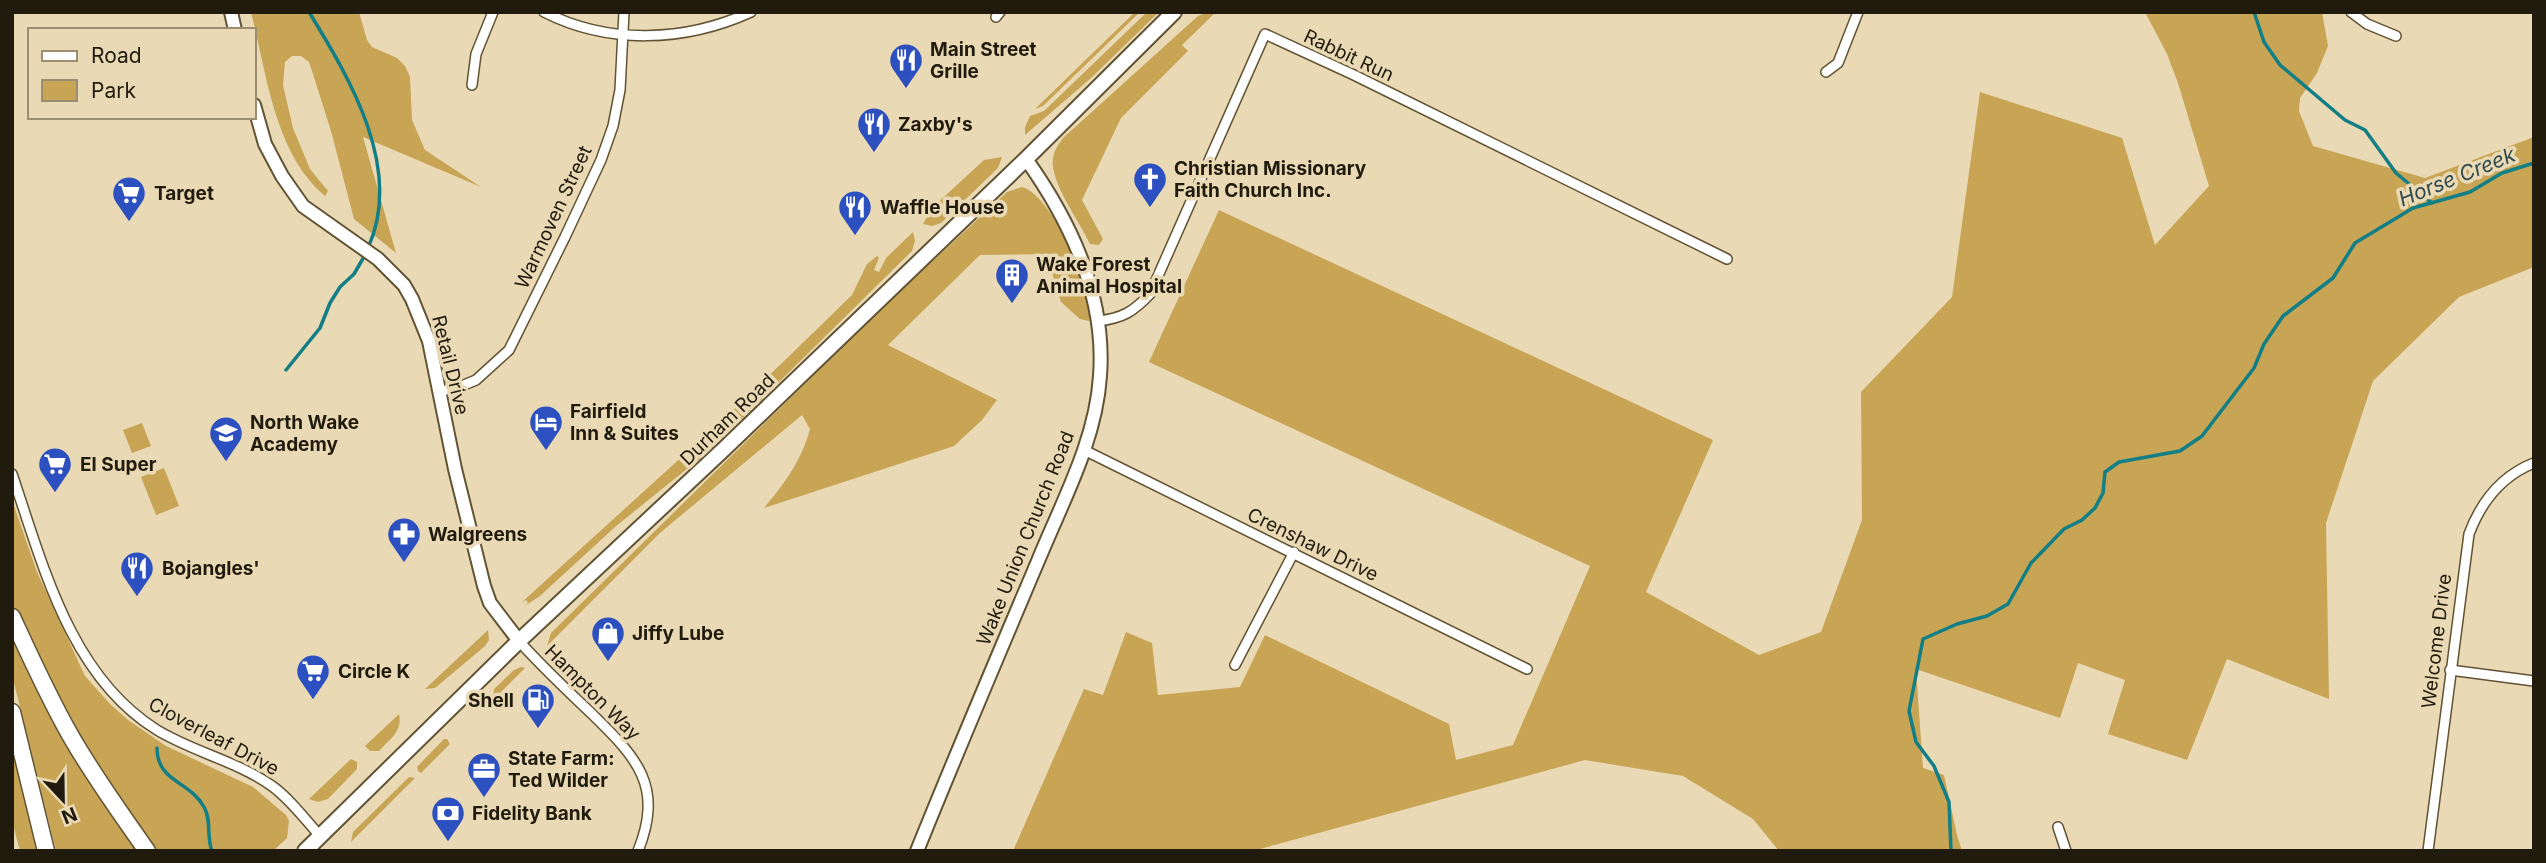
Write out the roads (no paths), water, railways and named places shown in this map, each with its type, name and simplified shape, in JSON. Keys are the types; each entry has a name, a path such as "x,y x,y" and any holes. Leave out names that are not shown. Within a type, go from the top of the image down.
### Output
{"highway":[{"path":"12,617 69,734 94,776 147,851"},
{"path":"12,712 46,851"}],"main road":[{"name":"Durham Road","path":"305,851 519,641 1026,159 1174,12"}],"street":[{"path":"471,85 476,54 493,12"},
{"path":"544,12 591,30 623,37 693,31 725,24 751,12"},
{"name":"Warmoven Street","path":"439,392 476,380 509,350 601,160 613,126 620,90 624,12"},
{"path":"1826,72 1838,63 1858,12"},
{"path":"2351,12 2367,24 2396,36"},
{"name":"Rabbit Run","path":"1098,321 1116,319 1135,309 1150,294 1265,34 1354,75 1727,259"},
{"name":"Retail Drive","path":"256,112 265,144 282,176 303,205 378,259 404,285 422,319 484,586 490,603 519,641"},
{"name":"Wake Union Church Road","path":"917,851 1084,450 1100,376 1098,321 1092,289 1070,231 1048,190 1026,159"},
{"name":"Crenshaw Drive","path":"1084,450 1527,669"},
{"name":"Welcome Drive","path":"2428,851 2466,546 2474,520 2489,495 2521,468 2534,463"},
{"name":"Cloverleaf Drive","path":"12,474 53,590 76,643 113,693 156,729 274,787 320,836"},
{"path":"1235,665 1294,552"},
{"name":"Hampton Way","path":"519,641 619,740 638,766 647,790 649,812 647,827 638,851"},
{"path":"2450,670 2534,681"},
{"path":"2058,827 2067,851"}],"waterway":[{"path":"309,12 355,95 376,156 380,187 377,218 368,248"},
{"path":"2254,12 2264,42 2280,65 2345,120 2365,130 2396,173 2432,203"},
{"name":"Horse Creek","path":"1951,851 1949,802 1934,766 1916,742 1909,711 1923,639 1957,624 1987,616 2008,604 2031,563 2064,529 2082,520 2095,508 2103,493 2105,472 2119,462 2180,451 2202,436 2254,368 2264,344 2283,316 2333,278 2355,243 2413,208 2470,192 2502,173 2534,163"},
{"path":"286,370 320,328 330,303 340,287 354,274 365,255"},
{"path":"157,748 162,768 198,798 204,807 212,851"}],"place":[{"name":"Main Street Grille","path":"906,90"},
{"name":"Zaxby's","path":"874,154"},
{"name":"Christian Missionary Faith Church Inc.","path":"1150,209"},
{"name":"Target","path":"129,223"},
{"name":"Waffle House","path":"855,237"},
{"name":"Wake Forest Animal Hospital","path":"1012,305"},
{"name":"Fairfield Inn & Suites","path":"546,452"},
{"name":"North Wake Academy","path":"226,463"},
{"name":"El Super","path":"55,494"},
{"name":"Walgreens","path":"404,564"},
{"name":"Bojangles'","path":"137,598"},
{"name":"Jiffy Lube","path":"608,663"},
{"name":"Circle K","path":"313,701"},
{"name":"Shell","path":"538,730"},
{"name":"State Farm: Ted Wilder","path":"484,799"},
{"name":"Fidelity Bank","path":"448,843"}]}
